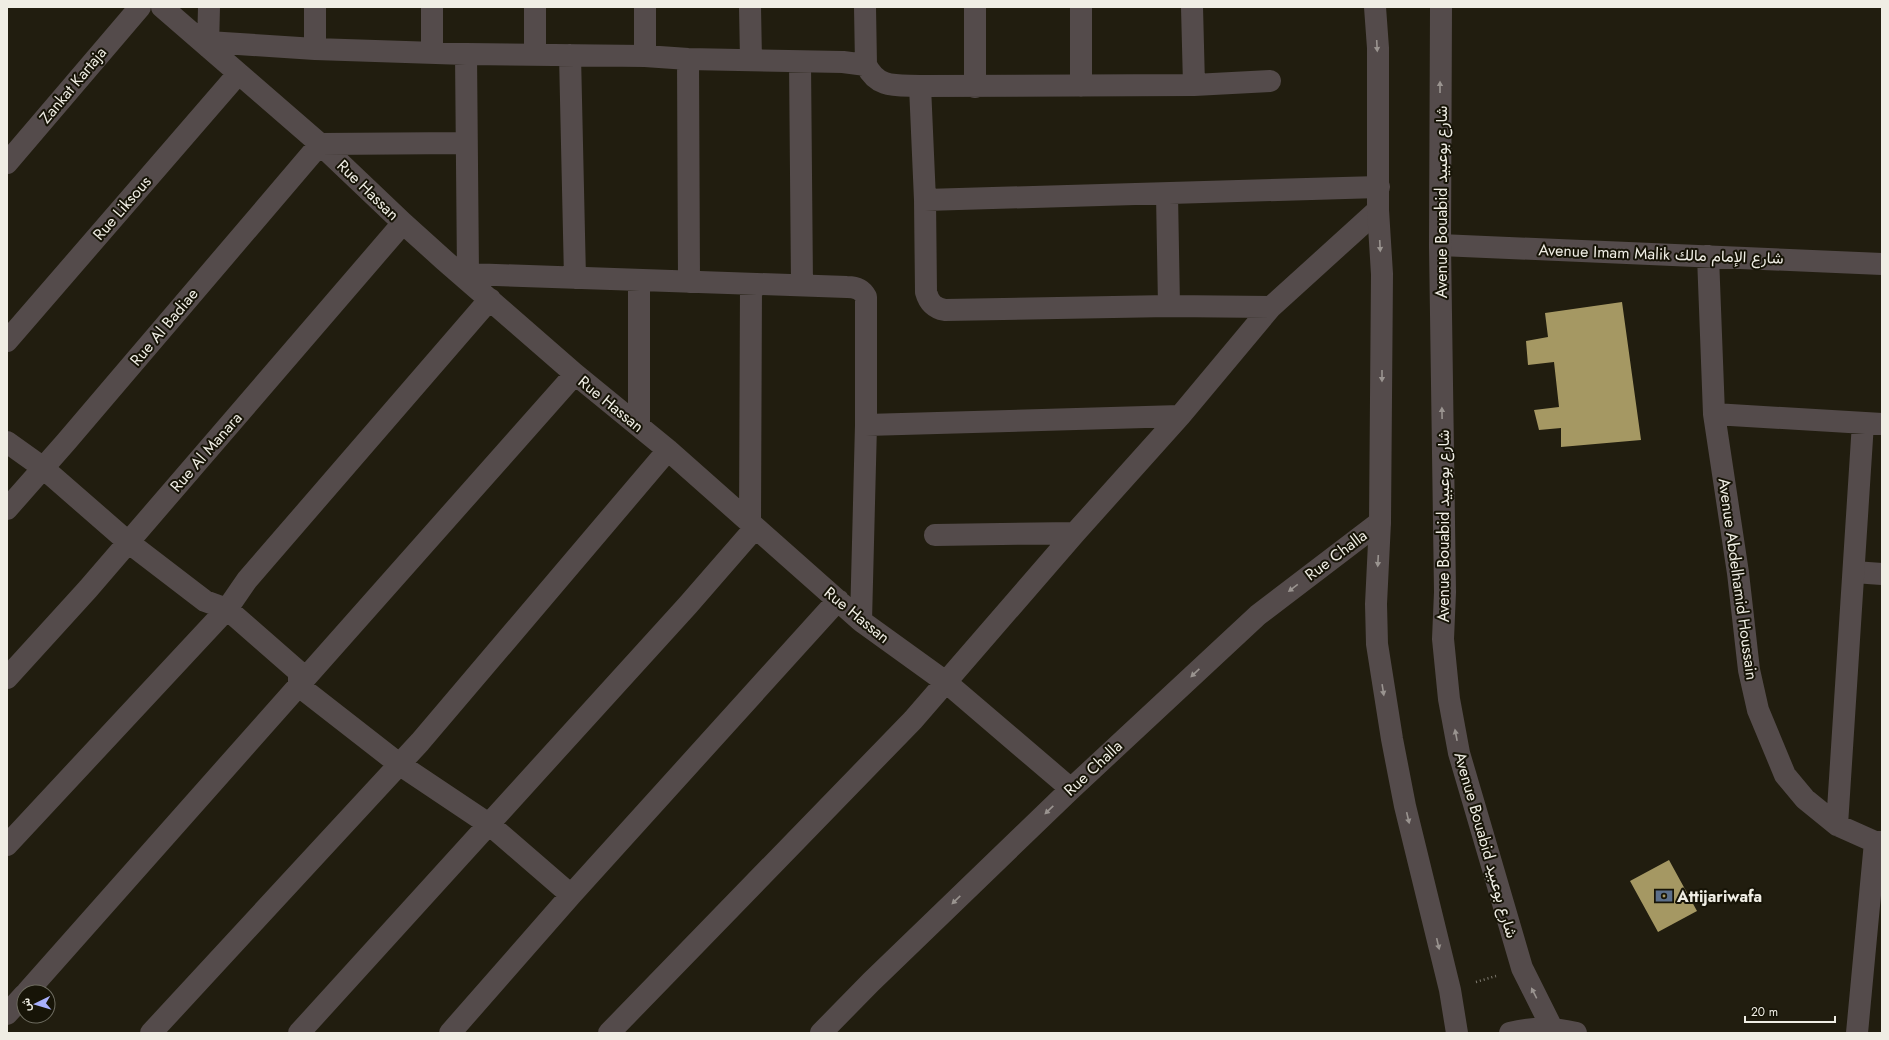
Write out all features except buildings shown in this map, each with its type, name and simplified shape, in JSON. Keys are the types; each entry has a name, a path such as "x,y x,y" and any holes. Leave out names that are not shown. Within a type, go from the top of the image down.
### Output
{"street":[{"name":"Zankat Kartaja","path":"7,163 140,7"},
{"name":"Rue Hassan","path":"162,7 208,45 238,74 320,144 403,223 469,278 490,299 575,374 668,450 861,621 947,682 1071,789"},
{"path":"209,7 208,45 466,54 645,56 688,59 843,62 866,65"},
{"path":"315,7 315,49"},
{"path":"432,7 432,52"},
{"path":"535,7 535,55"},
{"path":"645,56 646,7"},
{"path":"750,7 751,60"},
{"path":"865,7 866,65 871,75 882,84 975,87 1194,85 1270,81"},
{"path":"975,7 975,87"},
{"path":"1081,7 1081,86"},
{"path":"1192,7 1194,85"},
{"path":"1375,7 1378,48 1378,210 1382,274 1380,522 1376,617 1377,644 1384,695 1405,806 1450,990 1457,1033"},
{"name":"Avenue Bouabid شارع بوعبيد","path":"1440,7 1440,245 1445,592 1443,639 1449,699 1459,753 1522,968 1552,1028"},
{"path":"466,54 469,278 575,278 802,285 853,287 863,292 866,297 866,425 861,621"},
{"path":"570,55 575,278"},
{"path":"688,59 689,282"},
{"path":"800,62 802,285"},
{"name":"Rue Liksous","path":"7,342 238,74"},
{"path":"920,86 925,200 926,292 928,300 937,308 945,310 1168,306 1271,307"},
{"path":"320,144 466,143"},
{"name":"Rue Al Badiae","path":"7,509 320,144"},
{"path":"925,200 1379,187"},
{"path":"1167,194 1168,306"},
{"path":"608,1033 913,720 1075,533 1180,416 1271,307 1378,210"},
{"name":"Rue Al Manara","path":"7,678 128,542 403,223"},
{"name":"Avenue Imam Malik شارع الإمام مالك","path":"1440,245 1882,264"},
{"name":"Avenue Abdelhamid Houssain","path":"1708,256 1714,414 1738,572 1749,670 1758,710 1785,775 1804,799 1837,825 1879,842"},
{"path":"639,280 639,426"},
{"path":"299,1033 490,825 688,605 753,526 751,284"},
{"path":"7,845 227,609 247,580 490,299"},
{"path":"34,984 575,374"},
{"path":"1714,414 1873,424 1854,572 1837,825"},
{"path":"866,425 1180,416"},
{"path":"7,442 42,467 128,542 205,601 227,609 298,672 299,686 399,764 490,825 571,895"},
{"path":"151,1033 399,764 668,450"},
{"name":"Rue Challa","path":"821,1033 871,982 1071,789 1258,615 1380,522"},
{"path":"935,535 1075,533"},
{"path":"1854,572 1882,574"},
{"path":"450,1033 571,895 838,600"},
{"path":"1857,1033 1879,842"},
{"path":"7,1014 16,1004"},
{"path":"1510,1033 1527,1028 1552,1028 1576,1033"}],"path":[{"path":"1450,990 1522,968"}],"place":[{"name":"Attijariwafa","path":"1664,896"}]}
